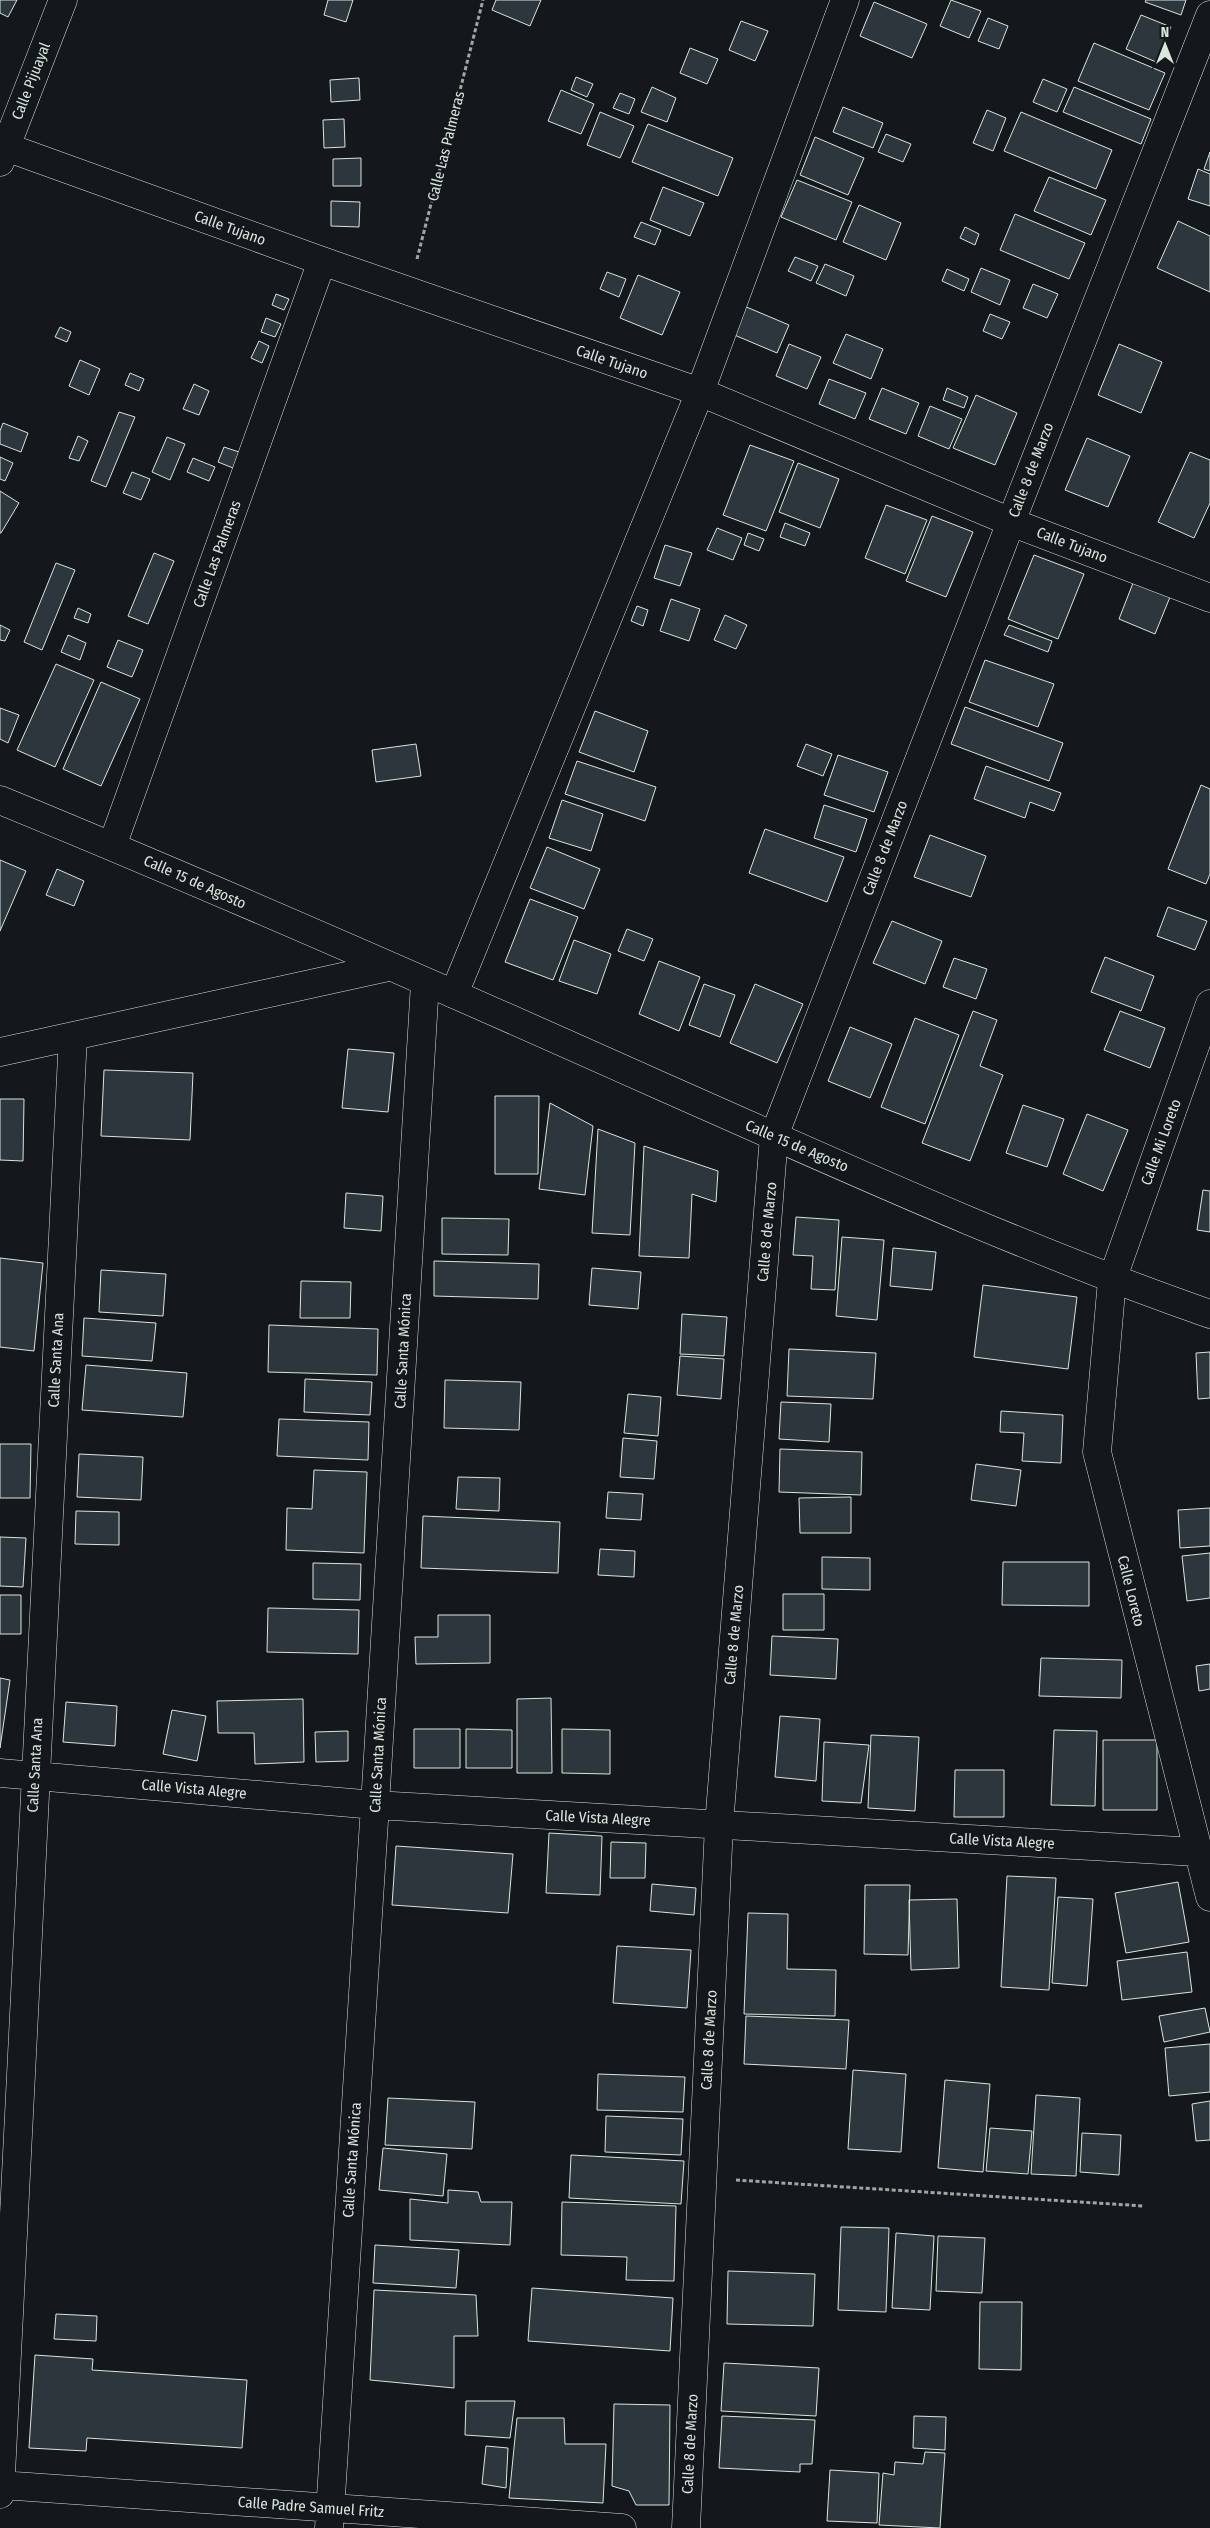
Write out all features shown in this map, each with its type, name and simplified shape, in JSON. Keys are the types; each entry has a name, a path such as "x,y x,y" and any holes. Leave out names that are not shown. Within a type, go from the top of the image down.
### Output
{"street":[{"name":"Calle Pijuayal","path":"3,155 63,0"},
{"path":"454,994 700,392 845,0"},
{"name":"Calle 8 de Marzo","path":"686,2528 719,1825 774,1136 1011,522 1210,15"},
{"name":"Calle Tujano","path":"3,155 322,261 700,392 1011,522 1210,598"},
{"name":"Calle Las Palmeras","path":"112,846 322,261"},
{"name":"Calle 15 de Agosto","path":"0,800 112,846 454,994 774,1136 1112,1280 1210,1314"},
{"path":"0,1052 388,967"},
{"name":"Calle Santa Mónica","path":"329,2518 425,983"},
{"name":"Calle Mi Loreto","path":"1112,1280 1210,1004"},
{"name":"Calle Santa Ana","path":"0,2488 34,1775 73,1036"},
{"name":"Calle Loreto","path":"1112,1280 1096,1452 1210,1897"},
{"name":"Calle Vista Alegre","path":"0,1773 375,1804 1197,1852"},
{"name":"Calle Padre Samuel Fritz","path":"0,2488 329,2518 622,2528"}],"path":[{"name":"Calle Las Palmeras","path":"408,291 483,0"},
{"path":"703,2178 1143,2206"}],"building":[{"path":"0,0 17,0 8,17 0,13"},
{"path":"328,0 353,0 346,22 324,15"},
{"path":"496,0 541,0 530,26 492,10"},
{"path":"951,0 981,11 969,38 940,26"},
{"path":"1146,0 1186,0 1181,15 1145,2"},
{"path":"874,2 927,24 912,58 860,36"},
{"path":"1141,15 1171,27 1156,62 1126,49"},
{"path":"988,18 1008,26 999,49 978,41"},
{"path":"741,21 768,31 755,61 729,50"},
{"path":"1094,43 1165,73 1149,110 1078,81"},
{"path":"690,48 718,59 707,84 680,73"},
{"path":"576,77 593,84 587,97 571,90"},
{"path":"359,78 360,100 331,102 330,80"},
{"path":"1043,79 1067,89 1057,112 1033,102"},
{"path":"652,87 676,98 667,122 641,112"},
{"path":"1074,87 1151,119 1141,144 1063,112"},
{"path":"561,90 594,104 581,134 548,121"},
{"path":"620,93 635,99 629,114 613,108"},
{"path":"843,107 883,123 873,148 833,132"},
{"path":"987,110 1006,118 993,151 973,143"},
{"path":"600,112 634,126 620,158 587,145"},
{"path":"1021,112 1112,150 1096,189 1004,151"},
{"path":"344,119 345,147 324,148 323,120"},
{"path":"648,124 733,158 718,196 632,162"},
{"path":"886,134 911,144 903,162 878,152"},
{"path":"815,137 864,158 848,195 800,175"},
{"path":"1210,152 1210,171 1204,169"},
{"path":"361,158 361,186 333,186 333,159"},
{"path":"1198,169 1210,174 1210,206 1188,199"},
{"path":"1049,177 1106,200 1091,235 1034,211"},
{"path":"797,180 852,202 836,240 781,217"},
{"path":"663,187 704,203 690,236 650,220"},
{"path":"331,201 360,202 359,227 331,226"},
{"path":"859,205 901,223 886,260 843,242"},
{"path":"1015,214 1085,243 1069,279 1000,250"},
{"path":"1178,221 1210,236 1210,292 1157,268"},
{"path":"641,222 661,230 655,245 634,237"},
{"path":"965,227 979,234 975,245 960,238"},
{"path":"795,257 818,266 811,281 788,271"},
{"path":"825,264 854,276 846,296 816,283"},
{"path":"981,268 1010,280 1000,305 971,292"},
{"path":"947,269 969,279 964,291 942,281"},
{"path":"607,272 626,279 619,297 600,289"},
{"path":"638,275 680,292 662,335 620,318"},
{"path":"1033,284 1058,294 1047,318 1023,308"},
{"path":"276,294 289,299 284,310 272,305"},
{"path":"744,306 789,325 777,353 732,334"},
{"path":"990,314 1010,322 1002,339 983,331"},
{"path":"266,318 281,324 275,337 261,332"},
{"path":"60,327 71,332 67,342 55,337"},
{"path":"846,334 883,349 871,379 833,363"},
{"path":"259,341 269,346 262,363 251,358"},
{"path":"789,344 821,357 807,389 776,376"},
{"path":"1119,344 1162,362 1141,413 1098,395"},
{"path":"80,360 100,369 89,395 69,386"},
{"path":"130,373 144,379 139,391 125,385"},
{"path":"829,379 866,393 855,419 819,404"},
{"path":"194,384 209,391 199,415 183,409"},
{"path":"882,388 919,403 906,434 869,419"},
{"path":"947,388 968,397 964,408 943,400"},
{"path":"976,395 1017,413 995,465 953,448"},
{"path":"930,406 962,419 949,449 918,436"},
{"path":"119,412 135,417 106,487 91,481"},
{"path":"3,423 28,433 21,452 0,444 0,431"},
{"path":"78,436 88,441 79,461 69,458"},
{"path":"167,437 185,444 170,480 152,472"},
{"path":"1087,438 1130,456 1108,507 1065,490"},
{"path":"750,445 794,461 766,531 723,515"},
{"path":"224,447 239,452 233,468 218,462"},
{"path":"1190,452 1210,460 1210,503 1194,538 1158,522"},
{"path":"0,457 13,463 5,481 0,479"},
{"path":"193,458 215,467 209,481 187,472"},
{"path":"798,463 839,479 820,528 779,512"},
{"path":"132,472 150,479 141,500 123,493"},
{"path":"0,491 19,503 1,533 0,533"},
{"path":"886,505 927,520 905,574 865,558"},
{"path":"932,516 973,532 946,597 906,581"},
{"path":"785,523 810,533 805,546 780,537"},
{"path":"717,528 742,538 733,560 707,550"},
{"path":"748,533 764,539 759,551 744,545"},
{"path":"665,545 692,553 680,586 654,578"},
{"path":"154,553 174,561 148,624 128,616"},
{"path":"1034,555 1084,574 1058,639 1008,619"},
{"path":"56,563 75,570 42,650 24,642"},
{"path":"1133,583 1170,597 1155,634 1119,619"},
{"path":"671,599 700,609 689,641 660,631"},
{"path":"637,606 648,610 643,626 631,621"},
{"path":"78,608 91,614 88,623 74,618"},
{"path":"725,615 747,625 736,649 714,640"},
{"path":"0,625 10,630 5,641 0,640"},
{"path":"1009,625 1052,641 1048,652 1004,635"},
{"path":"68,635 86,643 80,660 61,652"},
{"path":"118,640 143,650 132,677 107,667"},
{"path":"985,660 1054,684 1038,727 969,702"},
{"path":"56,664 94,680 55,767 17,750"},
{"path":"101,682 140,699 101,786 63,769"},
{"path":"965,707 1063,743 1049,781 951,744"},
{"path":"0,708 19,715 8,743 0,739"},
{"path":"595,711 648,731 634,772 579,752"},
{"path":"416,744 421,776 376,782 372,750"},
{"path":"806,744 832,754 823,776 797,766"},
{"path":"838,755 888,772 874,812 824,795"},
{"path":"577,761 656,787 645,821 565,794"},
{"path":"986,766 1061,793 1054,811 1030,802 1025,818 974,799"},
{"path":"1201,785 1210,789 1210,874 1206,884 1168,869"},
{"path":"562,800 603,814 591,851 549,838"},
{"path":"824,805 867,819 856,852 814,838"},
{"path":"765,829 844,857 827,902 749,873"},
{"path":"930,835 986,856 971,897 914,877"},
{"path":"547,847 600,869 584,909 530,888"},
{"path":"0,860 26,871 0,931"},
{"path":"57,869 84,881 74,906 46,895"},
{"path":"530,899 578,917 553,980 505,962"},
{"path":"1168,907 1207,921 1195,950 1157,936"},
{"path":"892,921 942,941 925,984 873,963"},
{"path":"627,929 653,939 644,961 618,951"},
{"path":"574,940 611,954 597,994 559,981"},
{"path":"1105,957 1154,976 1141,1011 1091,992"},
{"path":"954,958 987,969 976,999 943,987"},
{"path":"659,961 700,977 679,1031 639,1014"},
{"path":"704,984 735,995 720,1037 689,1025"},
{"path":"755,984 803,1004 777,1063 730,1043"},
{"path":"973,1011 997,1020 980,1066 1003,1075 970,1161 922,1143"},
{"path":"1120,1011 1165,1028 1150,1068 1104,1050"},
{"path":"915,1018 959,1035 925,1124 881,1107"},
{"path":"850,1027 892,1044 870,1098 828,1081"},
{"path":"348,1049 394,1053 388,1112 342,1108"},
{"path":"104,1070 193,1073 190,1140 101,1136"},
{"path":"495,1096 539,1096 538,1174 495,1174"},
{"path":"0,1099 24,1099 23,1161 0,1160"},
{"path":"550,1103 593,1126 585,1195 539,1189"},
{"path":"1023,1105 1064,1119 1047,1167 1006,1153"},
{"path":"1087,1114 1128,1130 1103,1191 1063,1174"},
{"path":"598,1129 635,1143 630,1235 592,1233"},
{"path":"644,1146 718,1171 716,1202 692,1194 689,1258 639,1256"},
{"path":"1203,1190 1210,1191 1210,1232 1197,1230"},
{"path":"346,1193 383,1196 381,1231 344,1228"},
{"path":"796,1217 839,1220 835,1290 811,1289 813,1256 793,1255"},
{"path":"442,1218 509,1219 508,1255 442,1254"},
{"path":"842,1237 884,1240 877,1320 836,1316"},
{"path":"893,1248 936,1252 932,1290 890,1286"},
{"path":"0,1258 43,1263 34,1351 0,1347"},
{"path":"434,1261 539,1264 538,1299 434,1296"},
{"path":"592,1268 641,1272 638,1309 589,1305"},
{"path":"101,1270 166,1274 163,1316 99,1312"},
{"path":"301,1281 351,1282 350,1318 300,1318"},
{"path":"983,1285 1077,1297 1068,1369 974,1357"},
{"path":"682,1314 727,1317 724,1356 680,1354"},
{"path":"84,1318 156,1323 152,1361 82,1356"},
{"path":"269,1325 378,1329 377,1375 268,1372"},
{"path":"789,1349 876,1353 873,1399 787,1396"},
{"path":"1210,1352 1210,1398 1198,1399 1196,1353"},
{"path":"680,1356 724,1359 721,1399 677,1395"},
{"path":"86,1365 187,1373 183,1417 82,1410"},
{"path":"305,1379 372,1382 370,1415 304,1412"},
{"path":"445,1380 521,1382 519,1430 444,1428"},
{"path":"628,1394 661,1397 658,1436 624,1433"},
{"path":"781,1402 831,1404 829,1442 779,1439"},
{"path":"1001,1411 1063,1415 1061,1463 1022,1461 1024,1433 1000,1432"},
{"path":"279,1419 369,1422 368,1460 277,1456"},
{"path":"623,1438 657,1441 654,1479 620,1477"},
{"path":"0,1444 31,1444 30,1498 0,1498"},
{"path":"780,1449 862,1452 861,1495 779,1492"},
{"path":"79,1454 143,1457 141,1500 77,1497"},
{"path":"976,1464 1021,1470 1016,1506 971,1500"},
{"path":"314,1470 367,1472 364,1553 286,1550 287,1508 312,1509"},
{"path":"458,1477 500,1478 499,1511 456,1509"},
{"path":"608,1492 643,1494 641,1520 606,1518"},
{"path":"851,1497 851,1533 800,1533 799,1498"},
{"path":"1210,1508 1210,1546 1180,1548 1178,1510"},
{"path":"76,1511 119,1512 119,1545 75,1544"},
{"path":"423,1516 560,1522 558,1573 421,1568"},
{"path":"0,1537 26,1538 23,1587 0,1586"},
{"path":"600,1549 635,1551 634,1577 598,1575"},
{"path":"1210,1553 1210,1598 1187,1601 1182,1556"},
{"path":"822,1557 870,1558 870,1590 822,1589"},
{"path":"1003,1562 1089,1562 1089,1606 1002,1605"},
{"path":"313,1563 361,1564 360,1600 313,1599"},
{"path":"783,1594 824,1594 824,1630 783,1630"},
{"path":"0,1595 21,1595 21,1634 0,1634"},
{"path":"268,1608 359,1610 358,1654 267,1652"},
{"path":"438,1615 490,1615 490,1663 416,1664 415,1637 438,1637"},
{"path":"772,1636 838,1639 836,1679 770,1675"},
{"path":"1041,1658 1122,1660 1121,1698 1039,1696"},
{"path":"1210,1664 1210,1689 1199,1691 1196,1666"},
{"path":"0,1678 10,1680 0,1748"},
{"path":"551,1698 552,1773 517,1773 517,1699"},
{"path":"303,1699 304,1762 255,1764 254,1733 218,1733 217,1701"},
{"path":"66,1702 117,1706 115,1746 63,1742"},
{"path":"172,1710 206,1716 197,1761 163,1754"},
{"path":"780,1716 820,1719 816,1781 775,1777"},
{"path":"414,1729 460,1729 460,1768 414,1768"},
{"path":"466,1729 512,1730 512,1768 466,1768"},
{"path":"562,1729 610,1730 610,1774 562,1773"},
{"path":"1054,1730 1097,1731 1095,1806 1051,1805"},
{"path":"348,1731 348,1761 316,1762 315,1732"},
{"path":"871,1735 919,1737 915,1811 868,1808"},
{"path":"1103,1740 1157,1740 1157,1810 1103,1810"},
{"path":"824,1742 869,1745 861,1803 822,1801"},
{"path":"955,1770 1004,1770 1004,1817 954,1817"},
{"path":"549,1833 602,1836 600,1895 546,1893"},
{"path":"611,1842 646,1843 645,1878 610,1878"},
{"path":"396,1846 513,1854 508,1913 392,1905"},
{"path":"1007,1876 1056,1878 1049,1990 1001,1987"},
{"path":"1178,1882 1189,1942 1126,1953 1115,1893"},
{"path":"652,1884 696,1888 694,1915 650,1911"},
{"path":"865,1885 910,1885 908,1955 864,1954"},
{"path":"1058,1897 1093,1899 1087,1986 1052,1983"},
{"path":"957,1899 959,1968 911,1970 909,1900"},
{"path":"748,1913 788,1914 787,1969 836,1970 835,2016 744,2014"},
{"path":"617,1946 691,1950 687,2008 613,2003"},
{"path":"1187,1952 1192,1992 1122,2000 1117,1961"},
{"path":"1205,2008 1210,2032 1164,2042 1159,2016"},
{"path":"746,2016 849,2020 846,2069 744,2064"},
{"path":"1210,2044 1210,2092 1169,2096 1165,2048"},
{"path":"853,2070 906,2074 901,2152 848,2149"},
{"path":"598,2074 685,2077 683,2112 597,2110"},
{"path":"945,2080 990,2084 983,2172 938,2168"},
{"path":"1036,2095 1080,2098 1076,2176 1031,2174"},
{"path":"388,2098 475,2102 472,2149 385,2145"},
{"path":"1210,2101 1210,2140 1196,2141 1192,2104"},
{"path":"606,2116 683,2119 681,2155 605,2152"},
{"path":"990,2128 1032,2131 1028,2174 986,2171"},
{"path":"1082,2133 1121,2135 1119,2175 1080,2172"},
{"path":"383,2148 447,2154 443,2196 379,2190"},
{"path":"571,2155 684,2161 681,2204 569,2198"},
{"path":"448,2190 478,2192 481,2202 512,2202 510,2245 410,2240 410,2199 448,2203"},
{"path":"562,2202 676,2206 674,2281 626,2280 627,2257 561,2255"},
{"path":"841,2227 889,2228 886,2312 838,2310"},
{"path":"896,2233 934,2236 930,2310 892,2308"},
{"path":"938,2236 985,2238 982,2293 936,2291"},
{"path":"375,2245 459,2250 456,2288 373,2283"},
{"path":"728,2271 815,2274 813,2326 727,2324"},
{"path":"532,2288 673,2298 670,2351 528,2341"},
{"path":"374,2290 476,2295 478,2336 454,2336 454,2388 370,2380"},
{"path":"980,2302 1022,2302 1021,2370 979,2369"},
{"path":"56,2314 97,2316 96,2341 54,2339"},
{"path":"35,2355 93,2359 92,2370 247,2380 242,2448 87,2438 86,2451 29,2448"},
{"path":"724,2363 819,2368 816,2416 721,2411"},
{"path":"466,2401 515,2401 510,2438 465,2435"},
{"path":"614,2404 670,2405 669,2505 636,2505 629,2491 612,2486"},
{"path":"722,2416 815,2420 812,2464 800,2464 800,2472 719,2468"},
{"path":"914,2416 946,2417 945,2450 913,2448"},
{"path":"517,2418 564,2418 565,2444 606,2444 603,2503 509,2498"},
{"path":"486,2446 508,2448 506,2488 482,2484"},
{"path":"925,2452 945,2453 940,2528 879,2525 883,2473 894,2475 895,2462 923,2464"},
{"path":"830,2470 879,2473 877,2523 827,2521"}]}
